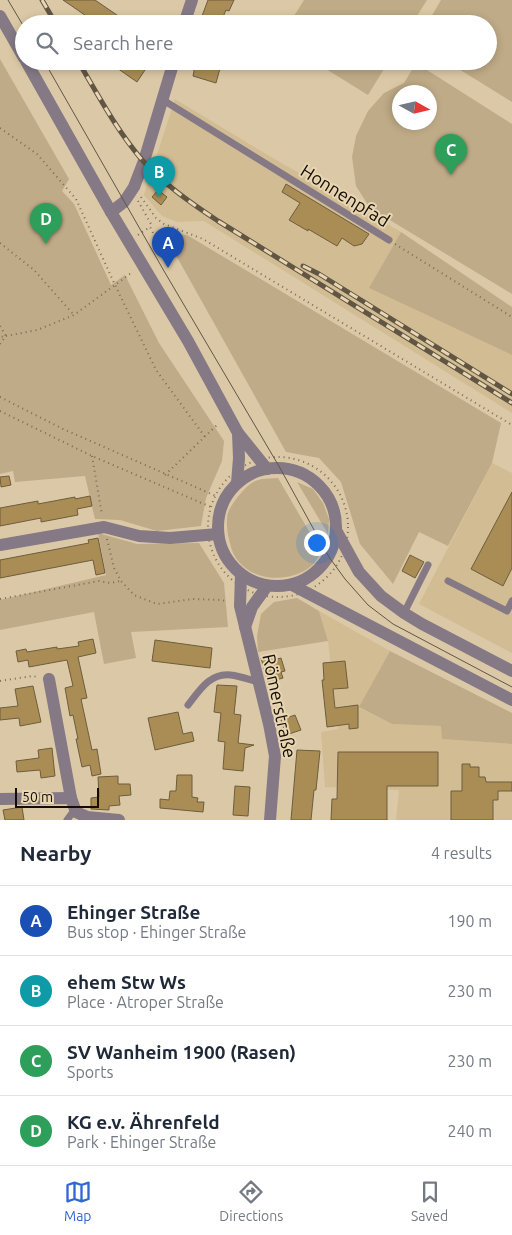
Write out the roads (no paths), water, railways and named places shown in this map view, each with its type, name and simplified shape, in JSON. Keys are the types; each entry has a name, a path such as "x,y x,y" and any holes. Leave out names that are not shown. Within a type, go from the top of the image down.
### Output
{"street":[{"path":"187,15 192,0"},
{"path":"0,16 15,42"},
{"path":"31,70 111,212 188,341 238,433 264,465"},
{"path":"111,212 124,202 133,189 144,161 171,70"},
{"path":"212,534 218,523 226,496 237,478 239,458 238,433"},
{"path":"237,478 251,474 264,465 287,468 304,474 318,484 329,498 335,515 336,532 332,551 320,569 307,579 292,585 264,590 252,607 245,629"},
{"path":"0,545 104,527 139,536 170,538 212,534"},
{"path":"336,532 359,572 381,596 422,624 512,671"},
{"path":"212,534 241,581 253,582 264,590"},
{"name":"Römerstraße","path":"241,581 240,606 276,756 270,820"},
{"path":"292,585 512,700"},
{"path":"49,679 76,812 88,818 119,820"},
{"path":"0,799 73,804"}],"lane":[{"name":"Honnenpfad","path":"163,100 389,240"},
{"path":"404,613 428,565"},
{"path":"448,581 507,611 512,601"},
{"path":"188,705 204,684 216,676 231,674 258,682"},
{"path":"67,820 73,804"}],"tram line":[{"path":"8,0 17,15"},
{"path":"49,70 280,468 329,557 345,579 368,605 393,624 512,687"}],"railway":[{"path":"42,0 51,15"},
{"path":"83,70 125,138 151,170 179,193 218,221 512,403"},
{"path":"303,266 319,274 512,394"}],"place":[{"name":"SV Wanheim 1900 (Rasen)","path":"451,175"},
{"name":"ehem Stw Ws","path":"159,197"},
{"name":"KG e.v. Ährenfeld","path":"46,244"},
{"name":"Ehinger Straße","path":"168,268"}]}
